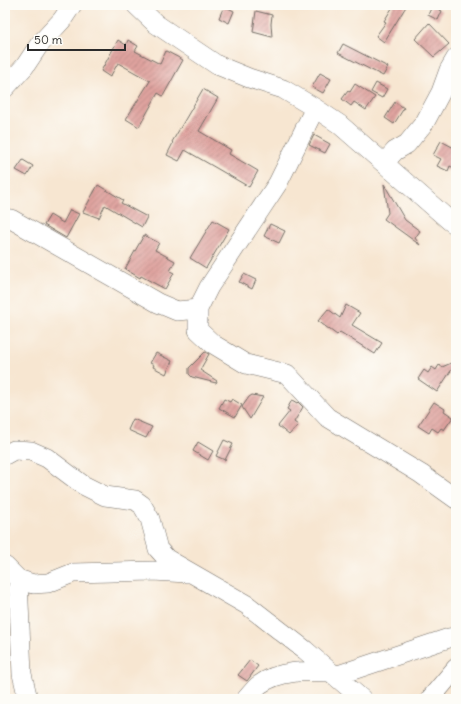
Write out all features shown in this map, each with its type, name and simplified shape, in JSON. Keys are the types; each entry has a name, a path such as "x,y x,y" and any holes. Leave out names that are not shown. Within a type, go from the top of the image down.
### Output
{"street":[{"path":"5,88 25,66 39,45 62,20 72,5"},
{"path":"136,5 156,24 217,65 249,78 283,89 339,124 456,225"},
{"path":"384,162 396,151 407,144 425,122 441,92 449,70 456,58"},
{"path":"315,108 278,183 209,287 198,309 198,330 213,344 246,364 287,374 328,417 422,474 456,499"},
{"path":"5,218 11,219 158,303 177,311 198,309"},
{"path":"5,455 14,450 31,450 47,458 83,485 105,496 135,500 142,505 150,519 158,549 167,559 190,574 247,605 306,650 362,699"},
{"path":"11,572 33,584 48,583 73,573 153,571 190,574"},
{"path":"11,572 22,674 28,699"},
{"path":"246,699 259,685 278,675 306,671 332,674 456,636"},
{"path":"430,699 456,668"}],"building":[{"path":"394,5 407,5 384,42 376,36 386,22 384,21"},
{"path":"224,6 234,11 229,23 219,18"},
{"path":"432,6 442,11 438,20 428,15"},
{"path":"256,11 272,15 272,37 253,32"},
{"path":"429,23 449,44 434,57 415,39"},
{"path":"118,40 126,45 128,40 138,46 135,51 160,64 166,51 183,60 163,96 158,93 139,127 126,119 150,81 118,63 110,77 101,71"},
{"path":"343,44 388,67 383,76 338,53"},
{"path":"320,73 331,79 323,93 312,87"},
{"path":"376,83 387,89 382,98 371,92"},
{"path":"355,84 375,97 366,110 354,102 351,106 342,99 348,91 350,92"},
{"path":"203,89 218,98 199,131 231,150 229,154 258,171 249,187 185,150 179,161 167,155 173,143 172,142"},
{"path":"395,102 404,108 394,124 385,118"},
{"path":"314,135 330,144 325,153 309,145"},
{"path":"441,141 456,149 456,169 450,166 448,171 437,166 441,159 433,155"},
{"path":"23,160 33,166 27,176 16,170"},
{"path":"384,184 405,220 420,231 415,238 420,245 384,219 388,213"},
{"path":"98,185 123,200 121,203 147,217 142,227 105,205 99,218 83,212"},
{"path":"70,210 79,214 66,238 44,225 50,215 63,223"},
{"path":"213,220 229,229 206,268 190,258"},
{"path":"270,224 285,231 279,243 264,236"},
{"path":"144,235 159,243 155,250 175,261 170,271 174,273 165,289 141,276 140,278 125,269"},
{"path":"244,274 256,280 252,289 239,282"},
{"path":"346,305 360,313 352,325 382,343 375,354 340,332 337,335 318,321 328,309 340,318"},
{"path":"205,352 209,354 200,370 217,381 216,383 192,377 189,374 189,368"},
{"path":"156,353 172,361 166,374 153,367 154,365 150,363"},
{"path":"456,361 437,392 418,379 424,370 428,373 432,367 436,370 439,365 442,367"},
{"path":"252,395 263,397 250,419 242,407"},
{"path":"224,399 230,402 232,399 242,405 235,417 219,408"},
{"path":"292,400 297,403 298,402 303,407 294,422 298,425 289,435 278,426 290,411 287,409"},
{"path":"434,402 445,409 444,411 453,417 444,430 441,428 438,432 432,428 429,433 418,426"},
{"path":"133,419 152,427 146,438 128,430"},
{"path":"224,440 233,444 225,460 216,456"},
{"path":"198,442 213,451 208,460 193,451"},
{"path":"250,660 258,666 247,681 238,675"}]}
